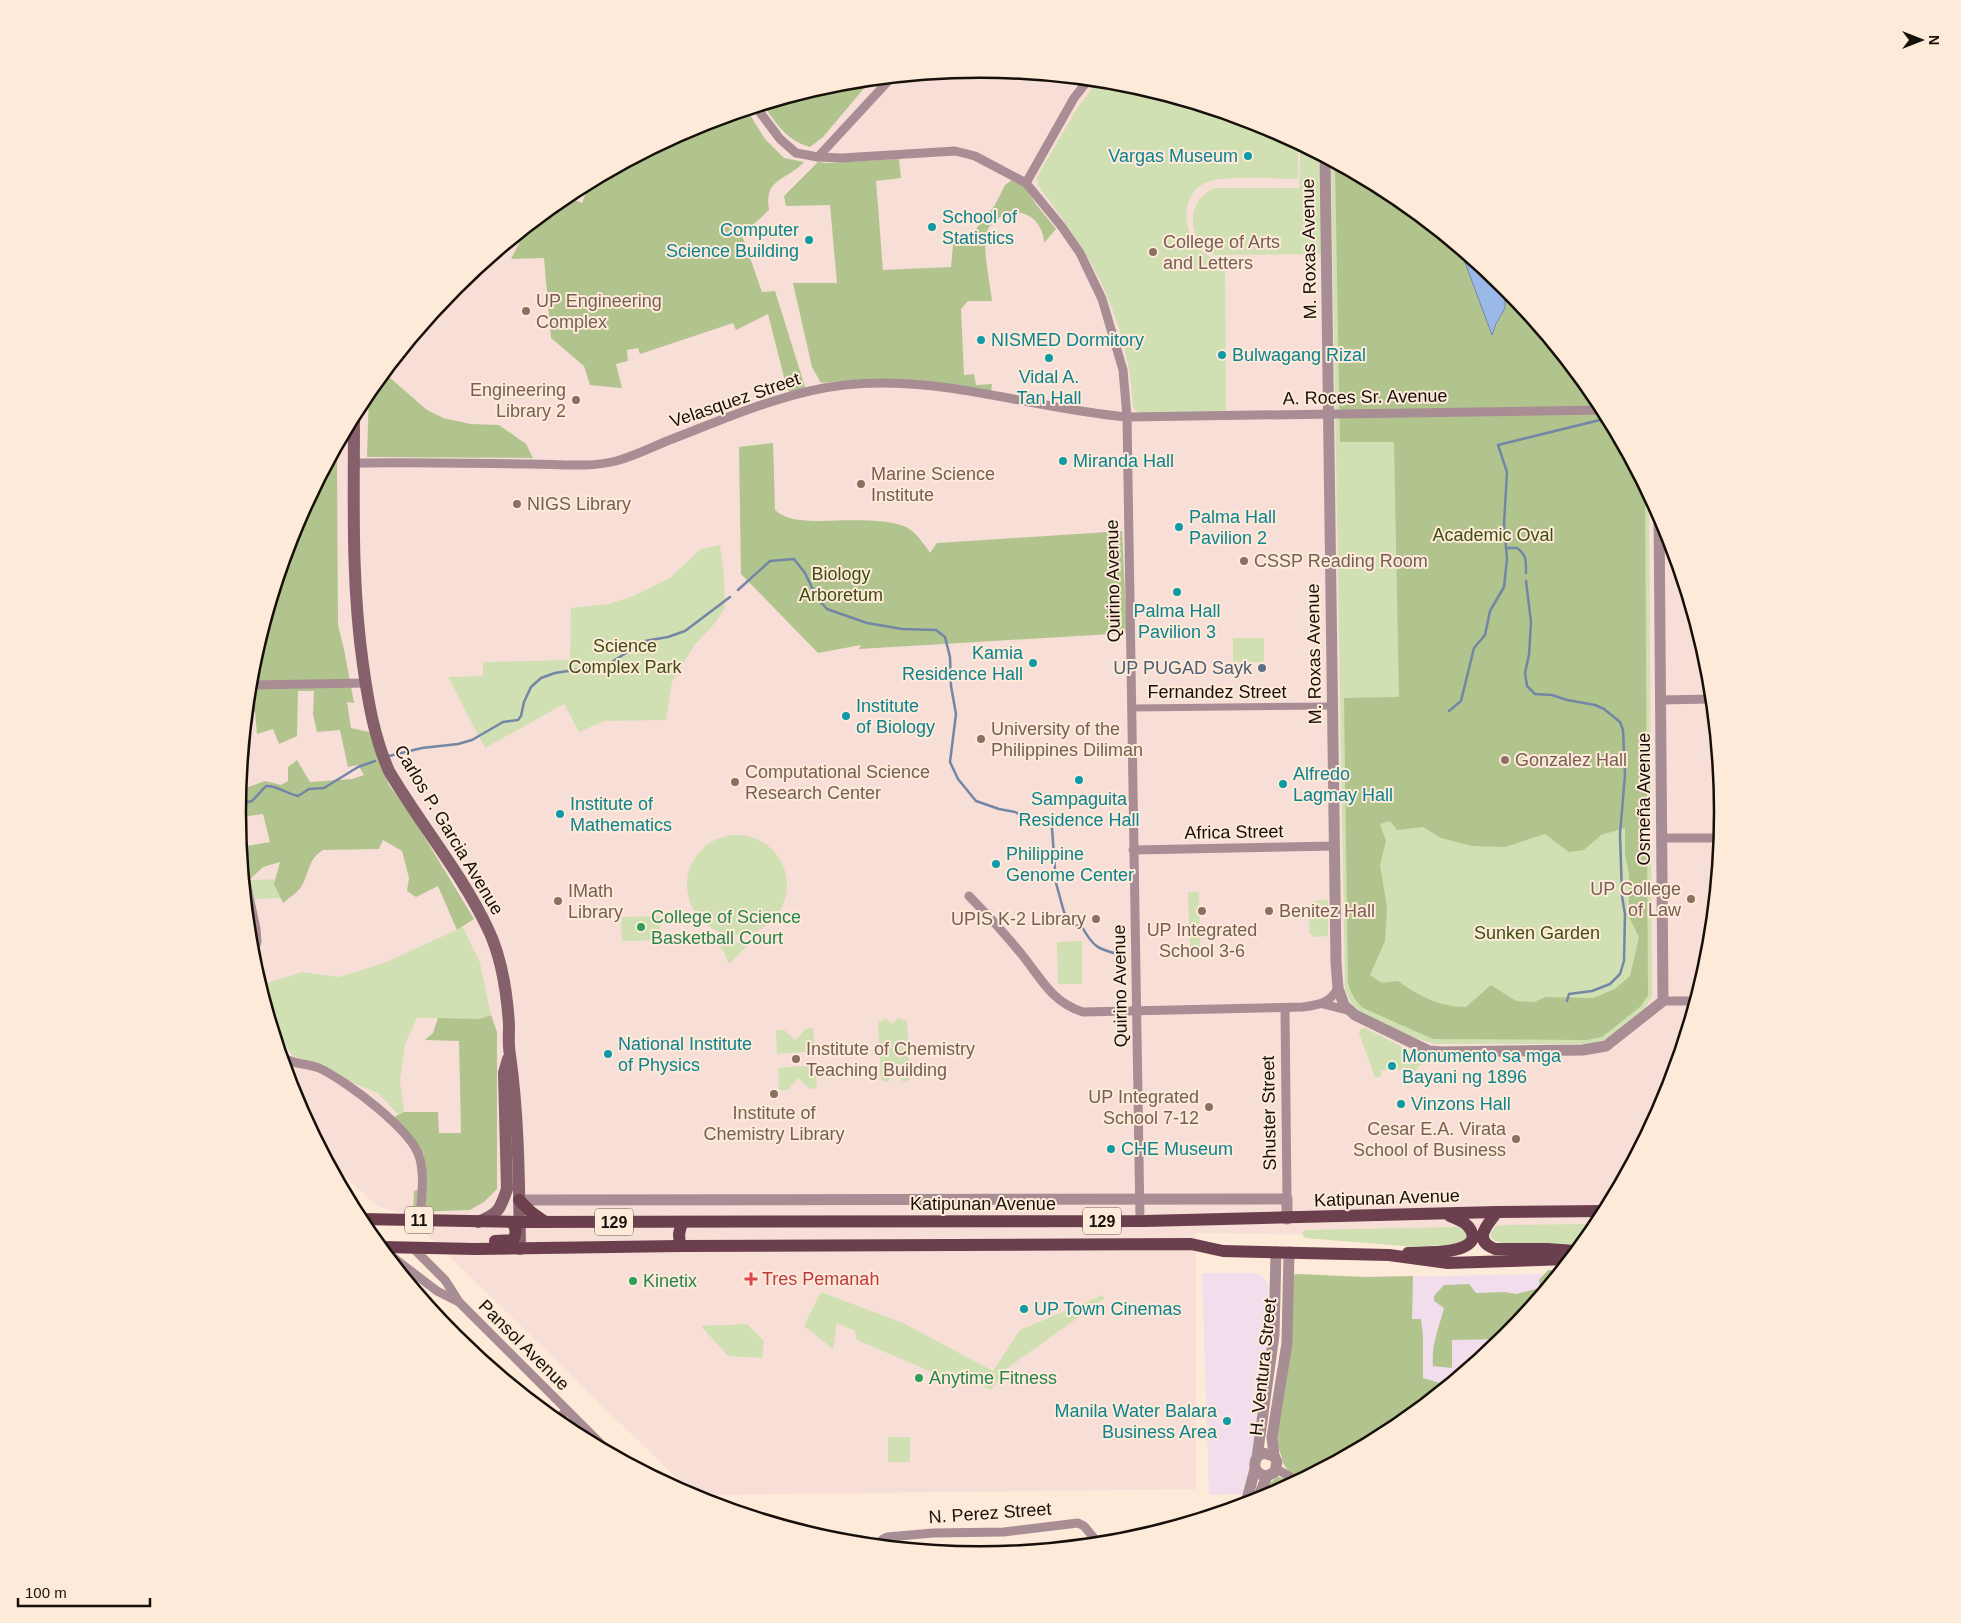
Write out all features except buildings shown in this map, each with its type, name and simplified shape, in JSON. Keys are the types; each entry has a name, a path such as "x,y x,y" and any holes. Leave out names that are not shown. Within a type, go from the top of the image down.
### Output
{"main road":[{"name":"Carlos P. Garcia Avenue","path":"354,430 354,588 365,683 373,726 389,771 468,892 489,930 502,970 507,1000 517,1132 519,1200 516,1222 520,1249"},
{"name":"Carlos P. Garcia Avenue","path":"478,1222 494,1215 501,1205 506,1189 504,1073 510,1054"},
{"path":"519,1200 545,1222"},
{"name":"Katipunan Avenue","path":"370,1219 478,1222 1140,1221 1596,1211"},
{"path":"1497,1212 1483,1231 1483,1238 1488,1246 1495,1249 1568,1250"},
{"path":"1393,1255 1460,1249 1469,1245 1473,1238 1469,1226 1445,1214"},
{"path":"384,1238 507,1241 513,1240 516,1236 516,1222"},
{"path":"680,1246 679,1234 682,1222"},
{"path":"913,1245 914,1222"},
{"name":"129","path":"520,1249 680,1246 1191,1244 1223,1251 1393,1255 1430,1262 1448,1263 1562,1259"},
{"name":"11","path":"390,1247 520,1249"}],"street":[{"path":"818,157 886,84"},
{"path":"1026,183 1074,98 1084,85"},
{"name":"Quirino Avenue","path":"760,112 787,147 796,152 818,157 848,158 954,150 975,156 1026,183 1062,227 1080,253 1102,299 1123,370 1127,417 1140,1221"},
{"name":"M. Roxas Avenue","path":"1325,164 1338,988 1344,1004 1351,1011"},
{"name":"Velasquez Street","path":"354,463 561,464 614,461 627,458 769,402 811,390 845,384 890,382 931,386 1095,414 1127,417"},
{"name":"A. Roces Sr. Avenue","path":"1127,417 1595,410"},
{"name":"Osmeña Avenue","path":"1659,531 1663,1001"},
{"path":"258,685 365,683"},
{"path":"1660,700 1705,700"},
{"name":"Fernandez Street","path":"1131,708 1333,706"},
{"path":"1662,838 1713,838"},
{"name":"Africa Street","path":"1133,850 1335,846"},
{"path":"970,896 1014,946 1050,993 1072,1009 1083,1012 1285,1008 1323,1004 1351,1011 1429,1051 1475,1052 1602,1048 1621,1036 1663,1001 1689,1001"},
{"path":"1323,1004 1330,999 1338,988"},
{"name":"Shuster Street","path":"1285,1008 1287,1219"},
{"path":"290,1061 319,1068 337,1078 374,1106 409,1139 420,1158 422,1169 420,1220"},
{"name":"Katipunan Avenue","path":"519,1200 1287,1199"},
{"name":"Pansol Avenue","path":"412,1247 446,1280 459,1302 586,1430"},
{"name":"H. Ventura Street","path":"1257,1457 1274,1335 1276,1252"},
{"name":"H. Ventura Street","path":"1274,1456 1272,1437 1288,1324 1289,1252"},
{"name":"Pansol Avenue","path":"405,1267 437,1291 459,1302"},
{"name":"Pansol Avenue","path":"563,1414 566,1411"},
{"path":"1248,1495 1255,1470 1254,1463 1257,1457 1267,1453 1274,1456 1278,1462 1277,1469 1273,1474 1267,1476 1260,1475 1255,1470"},
{"path":"1277,1469 1290,1477"},
{"path":"1261,1490 1267,1476"},
{"name":"N. Perez Street","path":"883,1539 933,1533 1004,1532 1078,1523 1084,1526 1092,1536"}],"shaded area":[{"name":"University of the Philippines Diliman","path":"980,78 1029,79 1124,92 1216,116 1261,133 1305,153 1348,176 1388,201 1427,229 1500,292 1563,365 1591,404 1639,487 1659,531 1676,576 1700,668 1708,716 1713,763 1714,812 1713,860 1708,907 1700,955 1676,1047 1659,1092 1639,1136 1616,1178 1577,1238 1196,1233 1196,1489 713,1495 679,1481 407,1215 377,1206 343,1174 322,1136 302,1092 285,1047 261,955 248,860 246,812 248,763 261,668 285,576 302,531 322,487 345,444 370,404 398,365 461,292 534,229 573,201 613,176 656,153 700,133 745,116 837,92 932,79"},
{"path":"1202,1273 1256,1273 1262,1276 1268,1285 1269,1324 1256,1433 1243,1494 1209,1495"},
{"path":"1549,1274 1500,1331 1427,1394 1394,1418 1367,1277"}],"green space":[{"path":"865,87 823,137 810,147 788,136 767,110 837,92"},
{"path":"1093,87 1124,92 1216,116 1298,150 1298,179 1235,178 1211,181 1203,184 1194,192 1188,203 1188,228 1194,240 1202,251 1212,257 1225,260 1226,413 1140,413 1133,406 1128,363 1110,302 1080,245 1038,185 1037,177 1076,110"},
{"path":"750,115 765,139 784,158 804,162 773,186 768,200 769,210 742,235 762,292 775,291 805,387 792,393 787,389 768,314 736,330 733,323 640,354 638,348 627,350 628,361 616,364 622,388 590,385 584,366 551,338 544,258 511,259 521,240 534,229 575,200 582,203 586,193 656,153 700,133"},
{"path":"1300,151 1319,161 1321,254 1215,255 1205,249 1194,231 1194,211 1198,201 1215,188 1299,188"},
{"path":"899,159 901,178 876,181 883,270 951,267 954,235 972,234 995,205 1005,185 1012,180 1026,188 1035,203 1056,229 1044,243 1040,227 1035,221 1029,216 1015,212 999,218 988,230 985,248 992,301 968,301 961,309 964,375 974,374 976,385 992,384 991,392 906,380 821,383 812,367 793,283 837,283 830,205 786,206 784,196 818,162"},
{"name":"Academic Oval","path":"1331,167 1388,201 1427,229 1500,292 1563,365 1591,404 1616,445 1649,509 1652,996 1645,1008 1606,1040 1588,1044 1435,1044 1372,1019 1353,1005 1345,989"},
{"name":"Academic Oval","path":"1335,169 1388,201 1427,229 1464,260 1492,334 1505,308 1505,298 1563,365 1591,404 1616,445 1645,500 1648,995 1641,1006 1602,1037 1587,1040 1433,1039 1363,1008 1350,990 1348,983 1344,698 1399,697 1394,442 1340,442","holes":["1390,821 1397,830 1423,827 1441,838 1472,846 1505,847 1545,834 1569,852 1584,850 1601,835 1625,828 1625,854 1629,875 1629,917 1639,937 1630,976 1615,989 1593,998 1546,997 1534,1002 1516,1001 1491,985 1466,1007 1438,1003 1398,981 1382,983 1370,975 1385,941 1387,908 1380,865 1386,841 1380,824"]},
{"path":"389,377 427,410 443,418 471,424 499,425 526,444 533,458 367,457 369,406"},
{"name":"Biology Arboretum","path":"773,443 775,510 793,519 874,521 897,524 906,527 920,538 930,553 937,543 1122,531 1127,633 859,649 861,645 818,653 741,574 739,447"},
{"path":"337,459 338,625 354,703 347,702 351,728 369,732 389,785 411,815 474,919 457,930 438,886 416,897 407,891 409,878 402,851 383,840 379,849 323,850 311,862 301,887 283,903 274,884 280,862 263,867 250,879 247,846 270,842 263,814 246,816 247,787 265,781 281,785 288,781 288,767 297,760 310,782 352,779 364,775 358,765 348,767 340,730 317,732 313,714 314,691 298,691 297,736 279,744 273,729 257,734 255,712 261,668 285,576 302,531"},
{"name":"Science Complex Park","path":"720,545 724,576 725,608 715,623 694,646 672,682 666,720 604,721 579,732 564,704 485,748 448,677 483,676 483,662 570,660 571,608 608,604 631,597 670,578 701,549"},
{"path":"1233,638 1264,638 1264,662 1233,662"},
{"path":"737,835 756,839 772,850 783,866 787,885 783,904 772,920 756,931 737,935 718,931 702,920 691,904 687,885 691,866 702,850 718,839"},
{"path":"284,879 285,898 252,899 250,880"},
{"path":"1188,892 1199,892 1200,951 1190,951"},
{"path":"1328,900 1328,936 1314,937 1309,932 1310,903"},
{"name":"College of Science Basketball Court","path":"660,916 660,940 622,941 621,917"},
{"path":"463,927 480,963 491,1015 479,1019 417,1018 405,1044 400,1081 404,1112 398,1114 378,1093 353,1083 322,1066 293,1056 284,1042 268,983 302,972 339,977 384,963"},
{"path":"715,938 733,943 752,941 729,964"},
{"path":"1082,941 1082,984 1058,984 1057,942"},
{"path":"491,1015 497,1032 497,1189 484,1202 470,1210 413,1212 414,1191 425,1187 424,1154 409,1143 392,1118 404,1112 438,1112 439,1133 461,1133 459,1041 425,1040 433,1033 438,1018 479,1019"},
{"path":"899,1017 902,1020 907,1020 910,1079 904,1082 895,1074 887,1082 881,1080 878,1021 883,1021 885,1018 893,1024"},
{"path":"813,1028 815,1051 777,1054 776,1030 784,1030 795,1040 806,1029"},
{"path":"1365,1028 1426,1059 1408,1078 1402,1077 1402,1070 1381,1070 1381,1077 1375,1077 1359,1033 1361,1029"},
{"path":"815,1065 817,1088 810,1089 798,1078 788,1090 779,1090 778,1068"},
{"path":"1587,1224 1573,1244 1502,1243 1495,1241 1491,1238 1491,1232 1496,1226"},
{"path":"1462,1228 1470,1236 1459,1244 1414,1247 1305,1238 1302,1234 1305,1230"},
{"path":"1548,1270 1553,1270 1540,1286 1539,1280"},
{"path":"1296,1274 1367,1277 1413,1276 1412,1319 1421,1319 1423,1378 1440,1383 1388,1422 1348,1447 1265,1488 1277,1477 1285,1478 1289,1472 1284,1465 1277,1443 1291,1277"},
{"path":"1469,1284 1476,1293 1504,1292 1516,1294 1537,1289 1491,1339 1452,1340 1452,1368 1433,1366 1434,1344 1444,1308 1434,1301 1434,1296 1444,1285"},
{"path":"821,1292 903,1323 993,1371 1020,1330 1103,1295 1104,1299 1006,1369 991,1390 947,1370 943,1377 857,1340 855,1331 837,1323 833,1349 804,1326"},
{"path":"747,1324 764,1341 762,1358 728,1356 701,1326"},
{"path":"888,1437 910,1437 910,1462 888,1462"}],"water":[{"path":"1464,260 1505,298 1505,308 1492,335"}],"waterway":[{"path":"1449,711 1461,701 1474,648 1485,635 1490,611 1504,587 1507,559 1504,524 1507,472 1498,445 1601,420"},
{"path":"1506,548 1517,548 1523,553 1526,562 1526,573"},
{"path":"738,590 770,561 794,559 805,573 817,598 827,609 867,623 902,629 936,630 945,637 950,657 951,686 956,714 950,762 958,779 976,801 1015,812 1028,819 1047,820 1052,828 1056,883 1064,912 1074,925 1082,927 1097,947 1121,955 1126,975"},
{"path":"1526,581 1531,622 1529,655 1525,673 1527,686 1535,694 1552,695 1595,705 1604,709 1620,722 1623,730 1625,775 1620,834 1622,896 1625,914 1624,961 1620,974 1610,984 1592,991 1569,994 1567,1001"},
{"path":"389,756 422,748 458,744 472,740 503,722 518,720 531,687 541,678 555,673 607,665 645,641 668,637 685,631 730,597"},
{"path":"246,802 252,801 266,786 275,787 298,796 309,789 324,788 358,767 375,761"}],"place":[{"name":"Vargas Museum","path":"1248,156"},
{"name":"School of Statistics","path":"932,227"},
{"name":"Computer Science Building","path":"809,240"},
{"name":"College of Arts and Letters","path":"1153,252"},
{"name":"UP Engineering Complex","path":"526,311"},
{"name":"NISMED Dormitory","path":"981,340"},
{"name":"Bulwagang Rizal","path":"1222,355"},
{"name":"Vidal A. Tan Hall","path":"1049,358"},
{"name":"Engineering Library 2","path":"576,400"},
{"name":"Miranda Hall","path":"1063,461"},
{"name":"Marine Science Institute","path":"861,484"},
{"name":"NIGS Library","path":"517,504"},
{"name":"Palma Hall Pavilion 2","path":"1179,527"},
{"name":"CSSP Reading Room","path":"1244,561"},
{"name":"Palma Hall Pavilion 3","path":"1177,592"},
{"name":"Kamia Residence Hall","path":"1033,663"},
{"name":"UP PUGAD Sayk","path":"1262,668"},
{"name":"Institute of Biology","path":"846,716"},
{"name":"University of the Philippines Diliman","path":"981,739"},
{"name":"Gonzalez Hall","path":"1505,760"},
{"name":"Sampaguita Residence Hall","path":"1079,780"},
{"name":"Computational Science Research Center","path":"735,782"},
{"name":"Alfredo Lagmay Hall","path":"1283,784"},
{"name":"Institute of Mathematics","path":"560,814"},
{"name":"Philippine Genome Center","path":"996,864"},
{"name":"UP College of Law","path":"1691,899"},
{"name":"IMath Library","path":"558,901"},
{"name":"UP Integrated School 3-6","path":"1202,911"},
{"name":"Benitez Hall","path":"1269,911"},
{"name":"UPIS K-2 Library","path":"1096,919"},
{"name":"College of Science Basketball Court","path":"641,927"},
{"name":"National Institute of Physics","path":"608,1054"},
{"name":"Institute of Chemistry Teaching Building","path":"796,1059"},
{"name":"Monumento sa mga Bayani ng 1896","path":"1392,1066"},
{"name":"Institute of Chemistry Library","path":"774,1094"},
{"name":"Vinzons Hall","path":"1401,1104"},
{"name":"UP Integrated School 7-12","path":"1209,1107"},
{"name":"Cesar E.A. Virata School of Business","path":"1516,1139"},
{"name":"CHE Museum","path":"1111,1149"},
{"name":"Tres Pemanah","path":"751,1279"},
{"name":"Kinetix","path":"633,1281"},
{"name":"UP Town Cinemas","path":"1024,1309"},
{"name":"Anytime Fitness","path":"919,1378"},
{"name":"Manila Water Balara Business Area","path":"1227,1421"}],"park label":[{"name":"Sunken Garden","path":"1537,933"}]}
